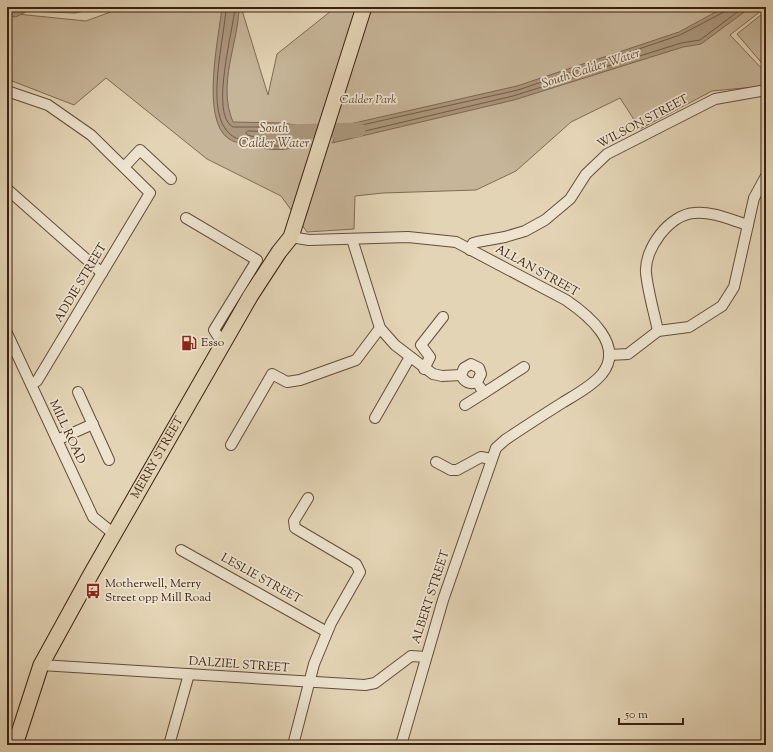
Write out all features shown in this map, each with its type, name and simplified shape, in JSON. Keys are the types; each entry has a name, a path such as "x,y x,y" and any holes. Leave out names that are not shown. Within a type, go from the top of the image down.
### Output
{"main road":[{"name":"MERRY STREET","path":"16,745 41,664 251,295 279,252 291,237 364,7"}],"street":[{"path":"7,90 48,105 91,135 124,167 140,150 172,179"},
{"name":"WILSON STREET","path":"470,250 473,244 477,242 505,237 525,231 545,220 565,204 586,174 607,154 715,99 766,90"},
{"name":"ADDIE STREET","path":"31,384 37,381 150,193 124,167"},
{"path":"436,462 451,470 457,470 481,457 492,459 496,448 505,440 598,378 606,367 609,355 628,354 658,331 689,327 722,306 734,287 754,198 766,176"},
{"path":"7,189 102,273"},
{"path":"658,331 646,273 646,260 656,239 671,224 693,213 721,216 748,225"},
{"path":"186,218 257,260 214,330 223,344"},
{"name":"ALLAN STREET","path":"291,237 309,240 408,237 456,242 566,300 580,310 603,334 608,344 609,355"},
{"path":"352,239 380,328 395,345 433,374 442,376 461,375"},
{"path":"424,368 430,357 421,345 442,317"},
{"path":"231,445 272,374 287,382 300,380 356,360 380,328"},
{"name":"MILL ROAD","path":"7,333 93,517 114,534"},
{"path":"375,418 410,357"},
{"path":"468,365 474,365 481,371 481,377 477,382 468,383 461,375 464,368 468,365"},
{"path":"466,405 524,367"},
{"path":"477,382 484,393"},
{"path":"78,392 109,460"},
{"path":"57,440 93,424"},
{"name":"ALBERT STREET","path":"401,745 426,657 492,459"},
{"path":"293,745 314,664 327,632 360,572 360,568 356,564 295,528 294,521 308,498"},
{"name":"LESLIE STREET","path":"182,550 327,632"},
{"name":"DALZIEL STREET","path":"41,664 365,685 375,683 411,656 426,657"},
{"path":"169,745 189,674"}],"green space":[{"name":"Calder Park","path":"124,7 241,7 268,95 277,54 336,7 766,7 730,35 766,73 766,86 712,91 640,129 620,98 571,122 516,171 476,190 383,193 355,196 354,229 307,232 281,196 207,159 106,78 74,105 7,79 7,13 86,21"},
{"path":"766,11 766,68 737,34"}],"water":[{"path":"7,7 103,7 75,13 27,11 16,17 7,16"},
{"name":"South Calder Water","path":"222,7 239,7 227,93 233,122 283,123 307,127 306,144 287,149 260,148 231,140 220,129 215,115 213,97 215,57"},
{"name":"South Calder Water","path":"725,7 751,7 701,44 683,47 514,100 332,143 341,126 517,86 679,32"}],"waterway":[{"name":"South Calder Water","path":"288,132 358,130"}],"place":[{"name":"Esso","path":"189,343"},
{"name":"Motherwell, Merry Street opp Mill Road","path":"93,591"}]}
